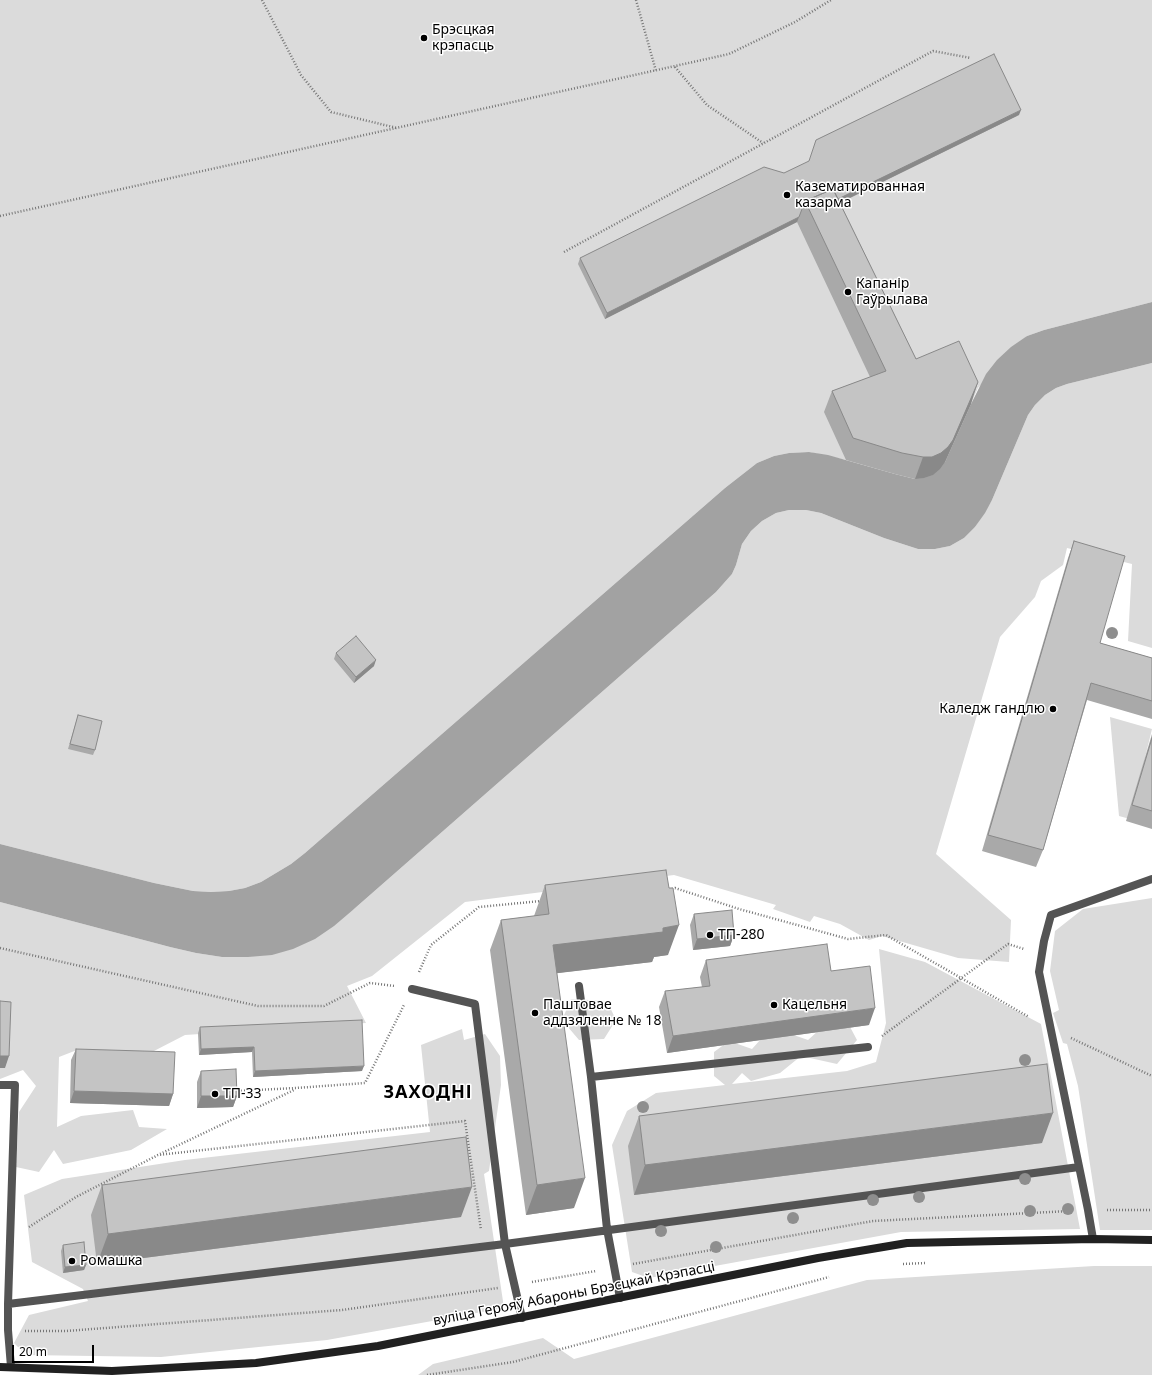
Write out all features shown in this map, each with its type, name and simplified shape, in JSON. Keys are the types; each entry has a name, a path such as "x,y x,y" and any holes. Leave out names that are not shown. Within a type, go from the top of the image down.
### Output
{"main road":[{"name":"вуліца Герояў Абароны Брэсцкай Крэпасці","path":"0,1367 112,1371 256,1363 378,1346 818,1258 907,1243 1093,1239 1152,1240"}],"lane":[{"path":"1093,1239 1039,972 1044,941 1051,915 1152,879"},
{"path":"579,986 591,1077 607,1229 620,1298"},
{"path":"412,989 475,1004 505,1244 522,1318"},
{"path":"591,1077 868,1047"},
{"path":"0,1085 15,1085 8,1304 8,1330 11,1367"},
{"path":"8,1304 505,1244 607,1229 1079,1167"}],"path":[{"path":"262,0 300,75 332,112 398,128"},
{"path":"636,0 656,71"},
{"path":"0,216 729,54 795,22 831,0"},
{"path":"564,252 933,51 971,58"},
{"path":"675,66 707,105 763,143"},
{"path":"668,889 675,888 739,909 848,939 886,935 1050,1029 1073,1038 1152,1076"},
{"path":"233,1091 296,1088 365,1082 412,989 431,945 479,906 542,901"},
{"path":"868,1047 1008,944 1042,954"},
{"path":"0,948 258,1006 324,1006 370,983 412,989"},
{"path":"10,1240 76,1197 158,1155 296,1088"},
{"path":"158,1155 465,1120 483,1246"},
{"path":"8,1330 66,1331 342,1310 514,1285 873,1221 1088,1210 1152,1210"},
{"path":"901,1264 932,1263"},
{"path":"427,1375 513,1362 832,1276"}],"shaded area":[{"path":"0,0 1152,0 1152,302 1044,330 1027,336 978,388 945,462 915,479 846,460 809,452 789,453 774,456 757,463 725,488 305,853 291,864 261,882 245,888 229,891 193,891 154,883 0,844"},
{"path":"1152,302 1152,363 1067,384 1056,388 1045,395 1028,415 985,513 975,527 964,538 950,546 935,549 918,549 884,538 821,513 806,510 789,510 776,513 762,521 751,531 742,544 732,574 716,592 354,909 334,926 315,939 293,949 272,955 222,957 170,947 0,902 0,844 154,883 193,891 229,891 245,888 261,882 291,864 305,853 725,488 757,463 774,456 789,453 809,452 828,455 915,479 945,462 986,374 997,360 1011,347 1027,336 1044,330"},
{"path":"1152,363 1152,648 1128,641 1132,564 1067,548 1063,565 1041,581 1035,597 1000,637 936,854 1011,920 1009,962 958,958 882,936 869,940 840,924 814,916 810,922 773,909 776,905 674,875 465,902 372,976 347,986 366,1023 185,1035 152,1052 77,1050 59,1057 57,1127 81,1116 133,1110 139,1127 167,1129 131,1150 63,1164 54,1150 39,1172 16,1167 19,1112 36,1086 23,1070 0,1079 0,902 170,947 222,957 248,957 354,909 716,592 732,574 742,544 751,531 762,521 776,513 789,510 806,510 821,513 884,538 918,549 935,549 950,546 964,538 975,527 992,500 1028,415 1045,395 1056,388 1067,384"},
{"path":"1110,717 1152,729 1130,819 1119,816"},
{"path":"1152,898 1152,1230 1100,1230 1078,1086 1067,1044 1063,1043 1053,1013 1059,1010 1050,971 1055,931 1083,909"},
{"path":"879,949 925,962 1041,1024 1080,1229 901,1232 649,1278 632,1272 612,1145 627,1111 656,1093 725,1085 714,1076 714,1052 729,1041 752,1049 761,1039 785,1032 808,1040 818,1031 849,1025 857,1040 837,1064 801,1056 780,1073 751,1081 742,1073 732,1084 847,1071 876,1062 886,1023"},
{"path":"571,999 607,1001 616,1020 604,1039 579,1040 562,1020"},
{"path":"462,1029 464,1040 485,1034 500,1056 501,1085 489,1171 484,1174 504,1308 327,1340 161,1357 26,1355 14,1343 29,1315 88,1301 83,1289 32,1262 24,1195 62,1179 185,1160 430,1132 421,1045"},
{"path":"1094,1266 1152,1266 1152,1375 418,1375 433,1364 543,1338 574,1359 867,1280"}],"building":[{"name":"Казематированная казарма","path":"994,54 1021,110 838,199 833,189 805,201 799,217 607,313 580,258 764,167 784,173 809,161 816,140"},
{"name":"Капанір Гаўрылава","path":"833,189 916,359 959,341 978,382 953,440 941,453 932,457 902,453 853,438 832,391 886,371 805,201"},
{"name":"Каледж гандлю","path":"1074,541 1125,556 1100,643 1152,658 1152,701 1091,683 1043,850 988,835"},
{"path":"356,636 376,660 356,677 336,653"},
{"path":"78,715 102,721 95,750 70,744"},
{"path":"1152,738 1152,811 1132,805"},
{"path":"666,870 669,888 673,888 679,925 663,928 663,932 553,945 585,1178 537,1185 501,920 549,914 545,885"},
{"path":"732,910 734,935 697,939 694,914"},
{"name":"Кацельня","path":"827,944 831,971 870,966 875,1008 673,1036 665,991 710,986 706,960"},
{"path":"0,1001 11,1002 9,1056 0,1056"},
{"path":"362,1020 364,1066 255,1071 254,1047 201,1049 200,1027"},
{"path":"76,1049 175,1052 173,1094 74,1091"},
{"path":"1047,1064 1053,1113 645,1165 639,1116"},
{"path":"236,1069 237,1096 201,1096 201,1071"},
{"path":"466,1137 472,1187 108,1234 102,1185"},
{"name":"Ромашка","path":"84,1242 86,1265 65,1267 63,1245"}],"place":[{"name":"Брэсцкая крэпасць","path":"424,38"},
{"name":"Казематированная казарма","path":"787,195"},
{"name":"Капанір Гаўрылава","path":"848,292"},
{"name":"Каледж гандлю","path":"1053,709"},
{"name":"ТП-280","path":"710,935"},
{"name":"Кацельня","path":"774,1005"},
{"name":"Паштовае аддзяленне № 18","path":"535,1013"},
{"name":"ТП-33","path":"215,1094"},
{"name":"Ромашка","path":"72,1261"}],"district":[{"name":"ЗАХОДНІ","path":"428,1093"}]}
